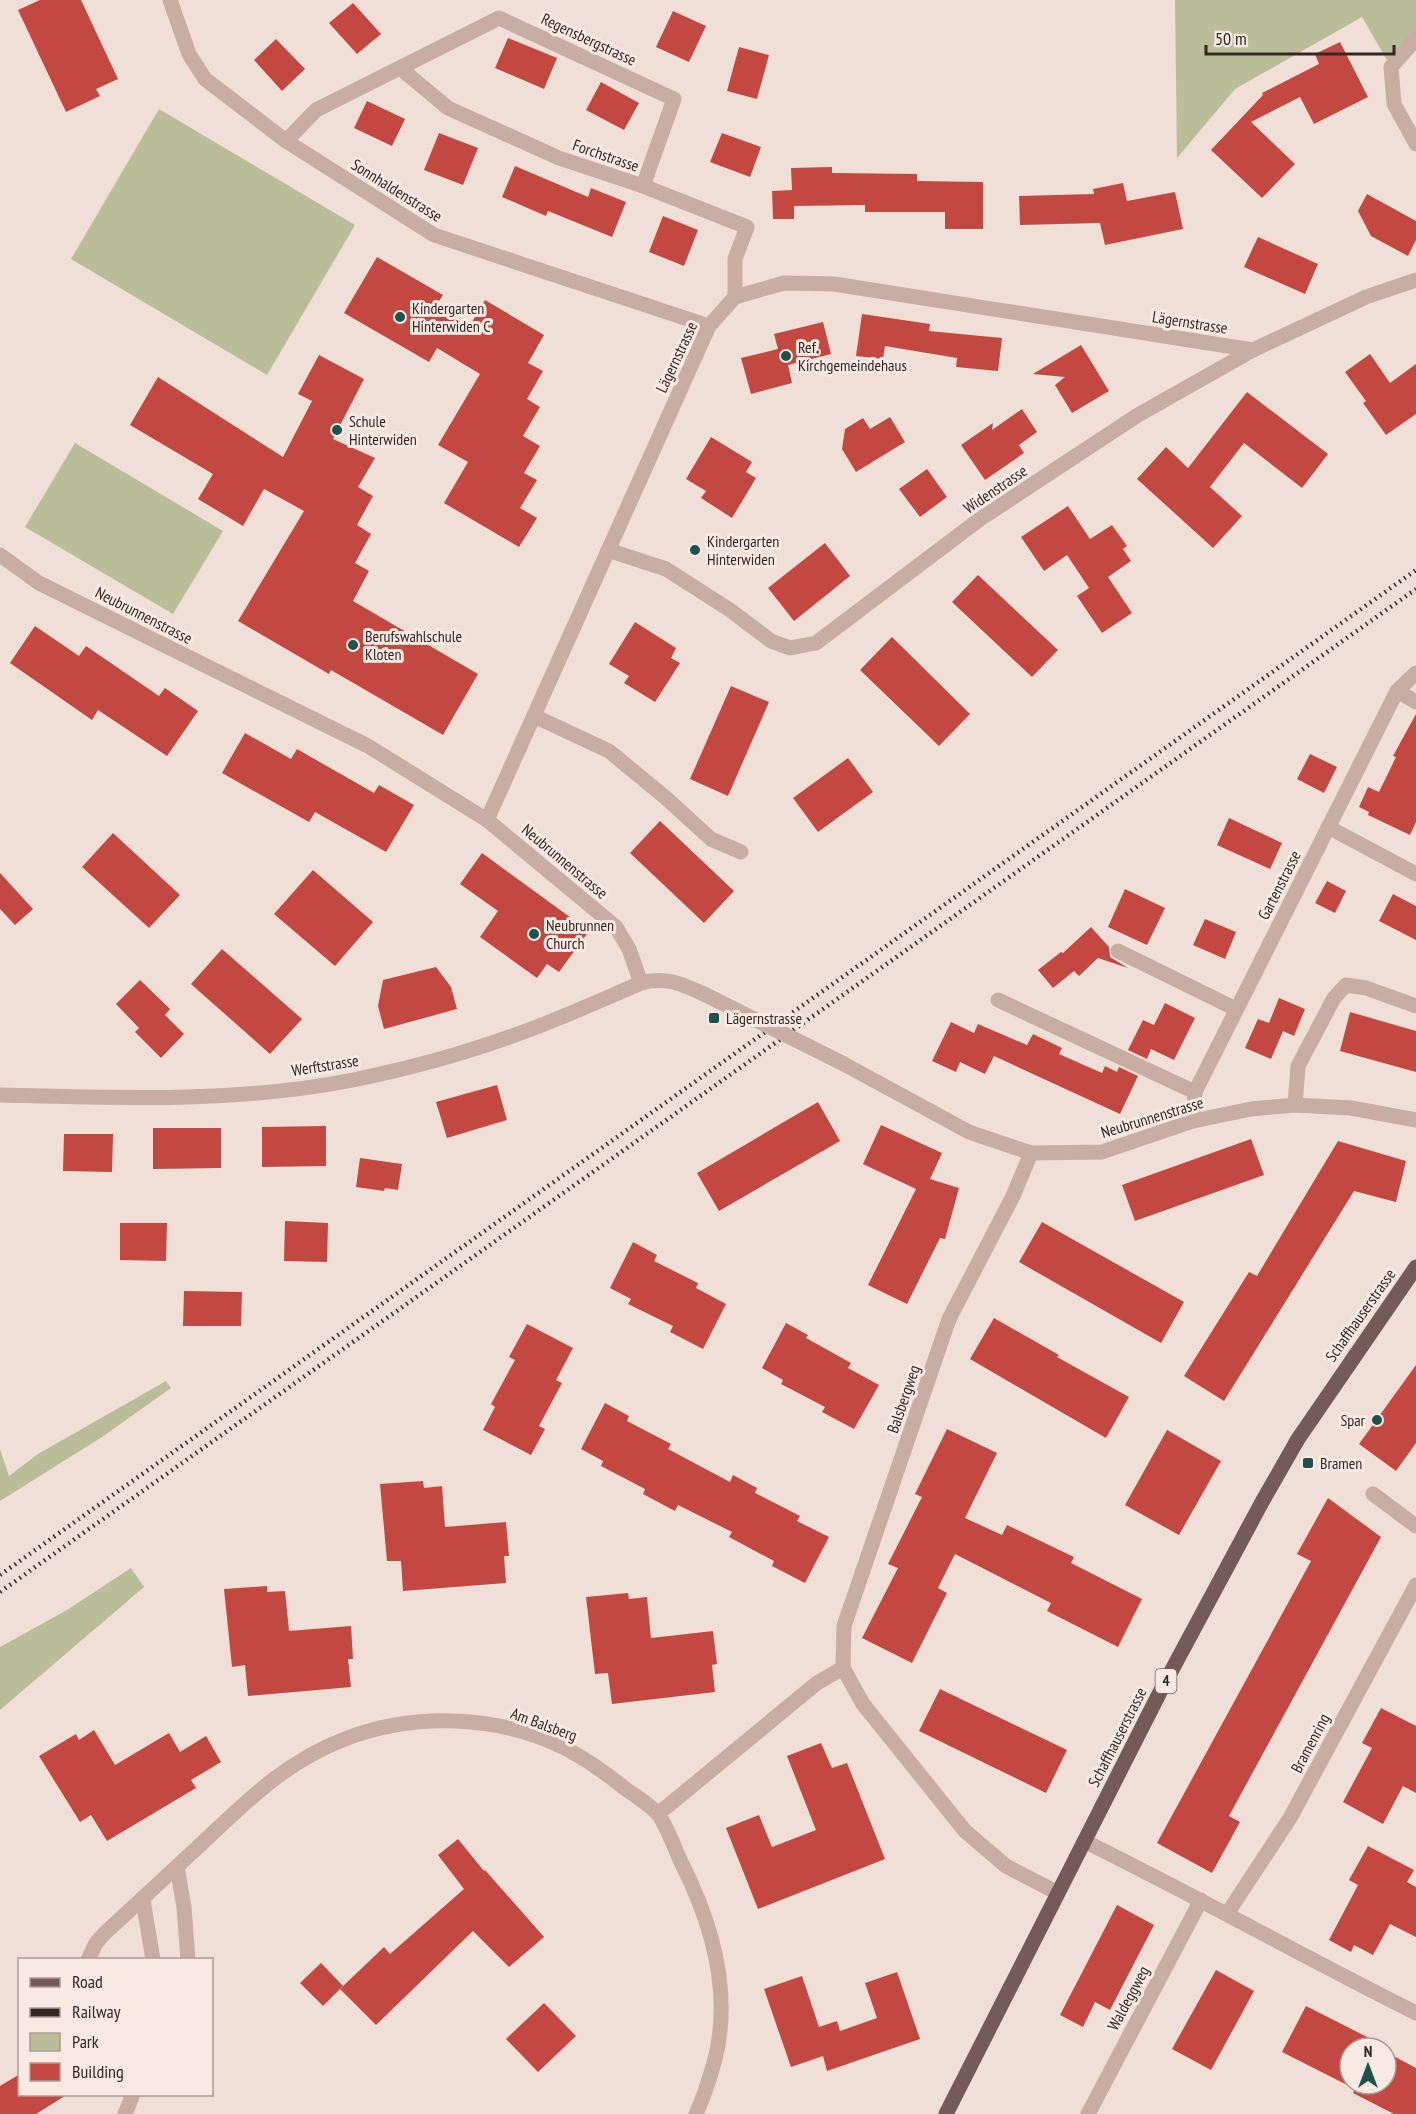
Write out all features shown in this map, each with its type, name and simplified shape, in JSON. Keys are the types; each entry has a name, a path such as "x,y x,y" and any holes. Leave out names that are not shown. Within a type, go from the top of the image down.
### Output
{"main road":[{"name":"Schaffhauserstrasse","path":"946,2114 1198,1618 1285,1461 1342,1373 1416,1267"}],"street":[{"name":"Sonnhaldenstrasse","path":"170,0 189,54 206,79 286,141 434,235 709,326"},
{"name":"Regensbergstrasse","path":"286,141 316,110 499,18 674,99 643,186"},
{"path":"1416,39 1391,67 1394,104 1416,144"},
{"name":"Forchstrasse","path":"400,68 448,108 559,158 643,186 747,227 735,259 735,297"},
{"name":"Widenstrasse","path":"608,550 666,569 730,610 771,641 790,648 816,643 980,519 1138,415 1253,350 1366,297 1416,279"},
{"name":"Lägernstrasse","path":"487,820 709,326 735,297 784,283 834,284 1253,350"},
{"name":"Neubrunnenstrasse","path":"0,555 39,583 368,746 487,820 616,927 629,949 640,983 666,980 684,984 842,1064 969,1132 1031,1153 1102,1152 1193,1121 1251,1109 1295,1105 1351,1108 1416,1120"},
{"name":"Gartenstrasse","path":"1193,1121 1195,1092 1397,691 1416,673"},
{"path":"1397,691 1416,702"},
{"path":"534,716 609,751 711,839 741,852"},
{"path":"1328,827 1416,874"},
{"path":"1118,951 1236,1010"},
{"name":"Werftstrasse","path":"0,1095 187,1098 273,1091 351,1080 420,1064 514,1036 640,983"},
{"path":"1295,1105 1298,1065 1334,998 1346,985 1366,988 1416,1006"},
{"path":"998,1000 1195,1092"},
{"name":"Balsbergweg","path":"843,1668 844,1626 949,1319 1013,1196 1031,1153"},
{"path":"1373,1494 1416,1526"},
{"name":"Bramenring","path":"1227,1914 1290,1818 1416,1585"},
{"path":"658,1814 818,1683 843,1668 863,1704 965,1832 1006,1866 1058,1893"},
{"name":"Am Balsberg","path":"88,1958 96,1943 105,1933 266,1783 310,1755 345,1738 409,1724 440,1720 493,1725 542,1739 566,1749 590,1762 658,1814 691,1881 716,1956 720,1991 717,2046 707,2088 696,2114"},
{"path":"1084,1841 1416,2013"},
{"path":"177,1867 184,1907 188,1958"},
{"path":"143,1900 153,1958"},
{"name":"Waldeggweg","path":"1088,2114 1201,1900"},
{"path":"125,2114 132,2096"}],"green space":[{"path":"1175,0 1416,0 1416,33 1391,67 1362,17 1235,89 1177,158"},
{"path":"159,109 355,225 267,375 71,259"},
{"path":"75,443 223,531 173,614 25,527"},
{"path":"166,1381 171,1388 102,1437 0,1501 0,1449 9,1476 38,1454"},
{"path":"131,1568 144,1587 0,1710 0,1647 67,1610"}],"building":[{"path":"40,0 81,0 118,79 96,89 100,96 66,112 18,10"},
{"path":"353,3 381,34 357,54 329,23"},
{"path":"673,11 706,26 689,62 656,47"},
{"path":"508,38 557,58 544,89 495,68"},
{"path":"276,39 305,69 282,91 254,60"},
{"path":"1340,42 1368,97 1314,124 1300,97 1251,122 1295,164 1262,198 1211,150 1263,95 1262,93 1319,64 1315,54"},
{"path":"739,47 769,55 757,99 727,91"},
{"path":"601,82 639,103 624,130 586,110"},
{"path":"367,101 405,119 392,146 354,128"},
{"path":"439,133 478,148 463,185 424,170"},
{"path":"722,133 761,147 750,177 710,162"},
{"path":"515,166 588,197 591,188 626,202 612,237 548,211 546,216 502,197"},
{"path":"832,167 832,173 917,174 917,181 983,182 983,229 945,229 945,212 865,212 865,205 794,206 794,219 773,219 772,191 792,190 791,168"},
{"path":"1123,183 1127,201 1175,192 1183,229 1105,245 1100,223 1020,225 1019,196 1094,194 1093,189"},
{"path":"1367,194 1416,221 1416,240 1408,256 1371,236 1358,211"},
{"path":"663,216 698,230 684,266 649,252"},
{"path":"1258,237 1318,264 1305,294 1244,267"},
{"path":"377,257 443,295 435,307 469,327 485,300 544,335 528,363 543,371 527,399 540,407 523,436 540,446 524,473 537,480 520,508 537,518 519,547 444,503 468,462 438,445 480,374 437,348 429,362 344,313"},
{"path":"862,314 930,324 929,331 1002,338 998,371 956,367 957,358 885,346 883,359 856,356"},
{"name":"Ref. Kirchgemeindehaus","path":"823,322 831,354 788,365 792,383 751,394 741,358 778,349 774,334"},
{"path":"1081,345 1109,391 1072,413 1055,385 1065,377 1033,374"},
{"path":"1370,354 1390,383 1416,364 1416,414 1386,435 1363,403 1366,401 1345,372"},
{"path":"319,355 364,379 333,439 375,458 358,487 373,496 357,525 371,534 355,563 369,571 353,601 478,674 443,735 331,670 329,674 238,621 304,511 264,489 243,526 198,499 213,474 130,425 158,377 283,457 312,401 298,394"},
{"path":"1247,392 1328,454 1302,488 1244,443 1210,487 1242,516 1213,548 1137,479 1166,447 1188,468"},
{"path":"1022,409 1037,432 1019,445 1024,453 985,480 961,445 993,423 992,430"},
{"path":"890,417 905,442 856,472 842,449 845,429 863,418 870,429"},
{"path":"711,437 752,462 746,472 756,478 732,518 701,498 706,491 686,479"},
{"path":"927,469 947,497 920,517 899,489"},
{"path":"1068,506 1090,539 1112,525 1127,546 1123,549 1131,561 1108,577 1132,613 1102,633 1077,596 1089,588 1067,555 1044,571 1021,537"},
{"path":"825,543 850,576 794,621 768,588"},
{"path":"978,575 1058,650 1032,677 952,602"},
{"path":"635,622 676,648 671,658 680,663 655,702 624,683 629,676 609,664"},
{"path":"35,626 79,656 86,646 159,696 165,688 198,711 167,756 98,710 92,720 10,663"},
{"path":"892,637 970,714 939,746 860,670"},
{"path":"731,686 769,702 728,796 690,779"},
{"path":"1416,714 1416,822 1410,835 1368,815 1369,812 1359,807 1368,787 1379,792 1396,757 1393,756"},
{"path":"245,733 291,759 297,749 374,793 379,785 414,805 386,852 315,812 309,822 222,773"},
{"path":"1310,754 1337,767 1324,793 1297,779"},
{"path":"848,758 873,792 818,832 793,798"},
{"path":"1229,818 1282,843 1270,869 1217,845"},
{"path":"660,821 734,891 704,923 630,853"},
{"path":"113,833 180,895 149,928 82,867"},
{"path":"482,853 589,931 559,972 547,964 537,978 480,937 498,911 460,884"},
{"path":"313,870 373,922 335,966 274,914"},
{"path":"0,873 33,909 15,925 0,909"},
{"path":"1327,881 1346,891 1335,913 1315,903"},
{"path":"1125,889 1165,908 1147,945 1108,927"},
{"path":"1393,894 1416,906 1416,940 1379,921"},
{"path":"1205,919 1236,932 1225,959 1193,945"},
{"path":"1091,927 1109,947 1110,957 1128,968 1098,958 1079,976 1074,971 1053,988 1038,970 1061,952 1063,953"},
{"path":"222,949 302,1019 270,1054 191,984"},
{"path":"436,967 451,987 457,1009 384,1029 378,1006 383,980"},
{"path":"140,980 170,1009 165,1015 184,1034 161,1058 135,1032 139,1028 116,1004"},
{"path":"1279,998 1305,1009 1294,1036 1283,1031 1271,1059 1245,1048 1258,1019 1269,1023"},
{"path":"1165,1003 1195,1018 1174,1060 1151,1049 1147,1059 1128,1050 1143,1020 1154,1025"},
{"path":"1350,1012 1416,1031 1416,1072 1340,1051"},
{"path":"951,1022 974,1033 978,1024 1027,1045 1033,1034 1062,1048 1059,1054 1102,1073 1105,1066 1117,1072 1119,1067 1138,1076 1120,1114 994,1056 985,1074 960,1062 956,1072 932,1061"},
{"path":"497,1085 507,1120 447,1138 436,1102"},
{"path":"818,1102 840,1141 719,1211 697,1173"},
{"path":"881,1125 942,1153 930,1179 959,1188 945,1239 940,1238 907,1304 868,1285 916,1189 863,1164"},
{"path":"326,1126 326,1166 262,1167 262,1127"},
{"path":"153,1128 221,1128 221,1168 153,1169"},
{"path":"64,1134 113,1134 112,1172 63,1171"},
{"path":"1251,1139 1264,1175 1135,1221 1122,1185"},
{"path":"1338,1141 1406,1161 1396,1202 1354,1191 1224,1401 1184,1376 1249,1272 1257,1276"},
{"path":"360,1158 402,1164 398,1190 385,1188 384,1191 356,1187"},
{"path":"285,1221 328,1223 327,1262 284,1261"},
{"path":"1042,1222 1184,1302 1161,1343 1019,1262"},
{"path":"120,1223 167,1223 166,1261 120,1260"},
{"path":"633,1242 657,1255 654,1261 698,1283 696,1288 726,1304 703,1349 670,1332 673,1326 628,1304 631,1299 610,1288"},
{"path":"184,1291 242,1292 241,1326 183,1326"},
{"path":"994,1318 1059,1355 1057,1357 1129,1397 1106,1438 970,1359"},
{"path":"786,1323 808,1335 806,1338 851,1363 848,1368 879,1385 854,1429 822,1412 825,1407 781,1384 783,1380 762,1368"},
{"path":"527,1324 573,1348 556,1380 562,1383 539,1426 545,1429 531,1455 483,1430 495,1407 491,1404 515,1360 509,1357"},
{"path":"1416,1365 1416,1443 1396,1471 1359,1444"},
{"path":"605,1403 629,1416 627,1421 671,1444 668,1449 730,1482 733,1475 757,1488 755,1493 800,1516 797,1521 829,1537 805,1583 772,1566 774,1561 729,1537 732,1532 678,1505 675,1511 643,1494 645,1489 601,1466 603,1461 581,1449"},
{"path":"947,1429 997,1453 965,1518 1002,1535 1007,1525 1074,1557 1071,1563 1142,1599 1118,1647 1047,1611 1051,1603 955,1554 938,1588 947,1593 912,1663 862,1638 898,1568 888,1564 922,1497 915,1494"},
{"path":"1167,1430 1221,1461 1179,1535 1125,1505"},
{"path":"423,1481 424,1488 442,1486 445,1527 506,1522 509,1556 504,1556 506,1583 403,1591 401,1561 387,1561 380,1484"},
{"path":"1328,1498 1381,1537 1229,1816 1240,1822 1212,1873 1157,1843 1311,1561 1297,1554"},
{"path":"267,1586 267,1592 285,1591 289,1631 351,1626 353,1659 348,1659 351,1687 248,1696 245,1665 232,1667 224,1589"},
{"path":"628,1593 629,1599 647,1597 651,1638 713,1631 717,1664 712,1665 715,1692 612,1704 608,1673 595,1674 586,1597"},
{"path":"940,1689 1067,1750 1046,1793 919,1731"},
{"path":"1381,1708 1416,1726 1416,1793 1403,1786 1383,1824 1343,1802 1372,1748 1362,1743"},
{"path":"94,1730 115,1765 169,1733 180,1752 206,1736 221,1762 191,1780 196,1788 107,1841 91,1815 80,1822 39,1756 76,1734 79,1740"},
{"path":"821,1743 832,1768 847,1763 885,1859 758,1909 726,1828 759,1815 772,1847 816,1830 787,1756"},
{"path":"458,1839 544,1937 509,1967 473,1931 376,2025 340,1989 384,1947 390,1954 464,1889 438,1855"},
{"path":"1368,1846 1414,1870 1407,1882 1416,1887 1416,1937 1390,1924 1373,1955 1354,1945 1351,1952 1329,1940 1358,1885 1349,1880"},
{"path":"1117,1905 1154,1925 1110,2010 1095,2002 1083,2027 1060,2015"},
{"path":"321,1963 343,1986 323,2006 300,1983"},
{"path":"1216,1970 1254,1991 1211,2070 1172,2049"},
{"path":"897,1972 920,2039 827,2071 823,2056 791,2067 764,1989 802,1976 819,2027 837,2021 840,2031 877,2018 865,1983"},
{"path":"544,2003 576,2036 538,2072 506,2039"},
{"path":"1306,2006 1365,2036 1338,2036 1338,2080 1282,2052"},
{"path":"1398,2058 1416,2068 1416,2114 1394,2114 1359,2096 1398,2096"},
{"path":"18,2075 18,2096 65,2096 36,2114 0,2114 0,2086"}],"railway":[{"path":"0,1575 1416,570"},
{"path":"0,1592 1416,589"}],"place":[{"name":"Kindergarten Hinterwiden C","path":"400,317"},
{"name":"Ref. Kirchgemeindehaus","path":"786,356"},
{"name":"Schule Hinterwiden","path":"337,430"},
{"name":"Kindergarten Hinterwiden","path":"695,550"},
{"name":"Berufswahlschule Kloten","path":"353,645"},
{"name":"Neubrunnen Church","path":"534,934"},
{"name":"Lägernstrasse","path":"714,1018"},
{"name":"Spar","path":"1377,1420"},
{"name":"Bramen","path":"1308,1463"}]}
